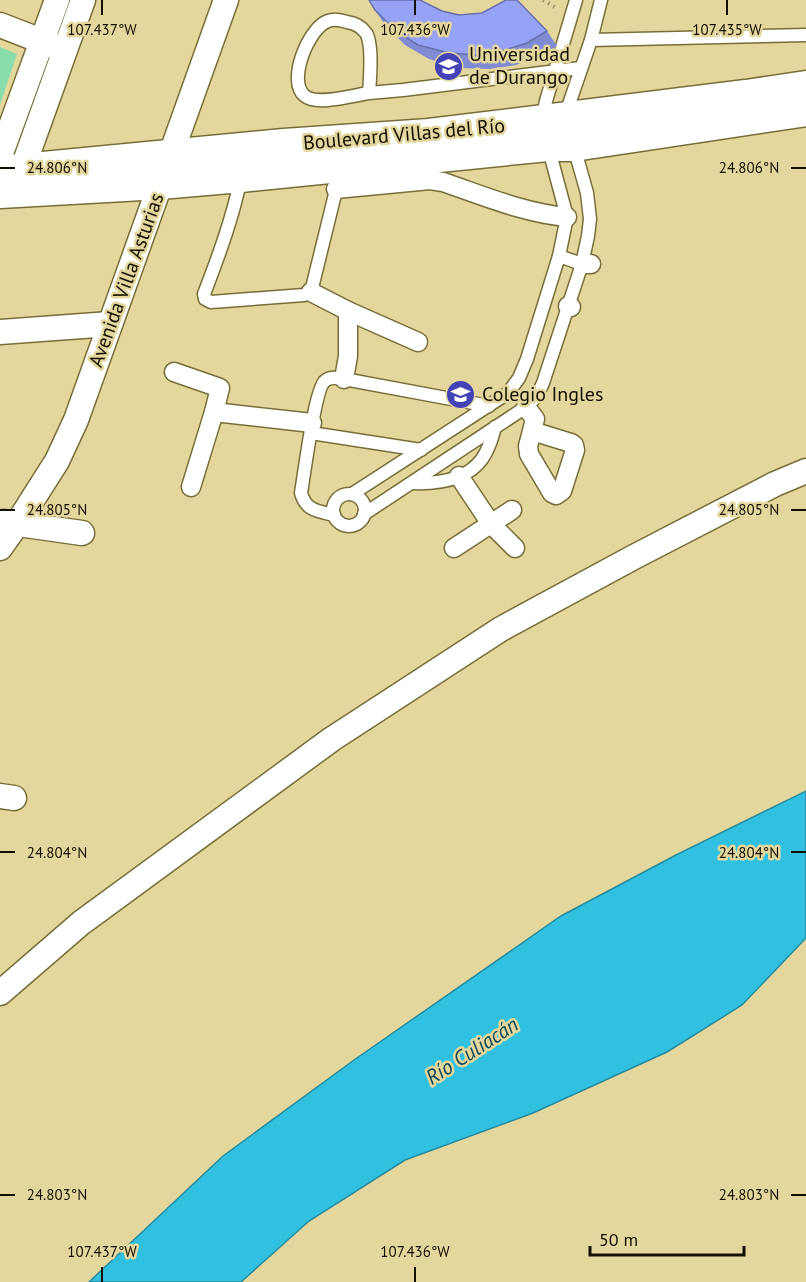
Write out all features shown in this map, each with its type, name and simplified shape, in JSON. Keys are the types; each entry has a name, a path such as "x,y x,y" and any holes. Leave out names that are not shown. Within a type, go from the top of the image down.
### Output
{"street":[{"path":"7,176 42,41 57,0"},
{"path":"7,176 65,50 83,0"},
{"name":"Avenida Villa Asturias","path":"0,548 9,523 57,461 76,420 226,0"},
{"path":"0,25 65,50"},
{"name":"Boulevard Villas del Río","path":"7,176 169,156 240,163 339,178 746,95 806,86"},
{"name":"Boulevard Villas del Río","path":"7,176 160,184 240,163 429,134 557,133 806,111"},
{"path":"339,178 443,182 529,212 567,217"},
{"path":"311,292 418,342"},
{"path":"344,379 348,356 348,311"},
{"path":"0,332 110,324"},
{"path":"174,372 221,381 191,487"},
{"path":"526,407 535,419 532,431"},
{"path":"214,412 311,428"},
{"path":"0,993 81,923 332,739 501,629 634,557 775,484 806,471"},
{"path":"459,476 491,524 515,548"},
{"path":"454,548 512,510"},
{"path":"9,523 82,533"}],"lane":[{"path":"364,514 526,407 540,390 586,264 590,219 587,193 557,133 546,101 576,0"},
{"path":"352,494 508,393 519,378 559,256 567,217 557,133 591,40 601,0"},
{"path":"369,93 370,50 367,34 358,25 344,21 329,20 317,27 309,40 297,76 299,88 305,97 315,100 581,68"},
{"path":"591,40 806,35"},
{"path":"240,163 232,216 204,294 205,299 211,302 304,295 311,292 339,178"},
{"path":"567,217 590,219"},
{"path":"559,256 586,264"},
{"path":"334,515 310,509 303,501 301,493 311,428 320,388 325,381 334,378 344,379 489,406"},
{"path":"311,428 421,450"},
{"path":"412,483 430,484 451,481 466,473 481,460 490,445 495,428"},
{"path":"352,494 358,497 365,508 361,520 349,526 337,521 333,508 339,497 352,494"}],"green space":[{"path":"0,47 17,54 0,105"}],"water":[{"name":"Río Culiacán","path":"806,791 806,938 742,1005 667,1052 533,1113 405,1160 309,1221 241,1282 89,1282 223,1156 354,1060 561,916 676,855"}],"building":[{"name":"Universidad de Durango","path":"369,0 420,0 442,11 459,15 482,13 506,0 517,0 547,31 527,43 505,50 478,55 449,53 418,45 395,30 375,10"}],"place":[{"name":"Universidad de Durango","path":"448,66"},
{"name":"Colegio Ingles","path":"461,394"}]}
